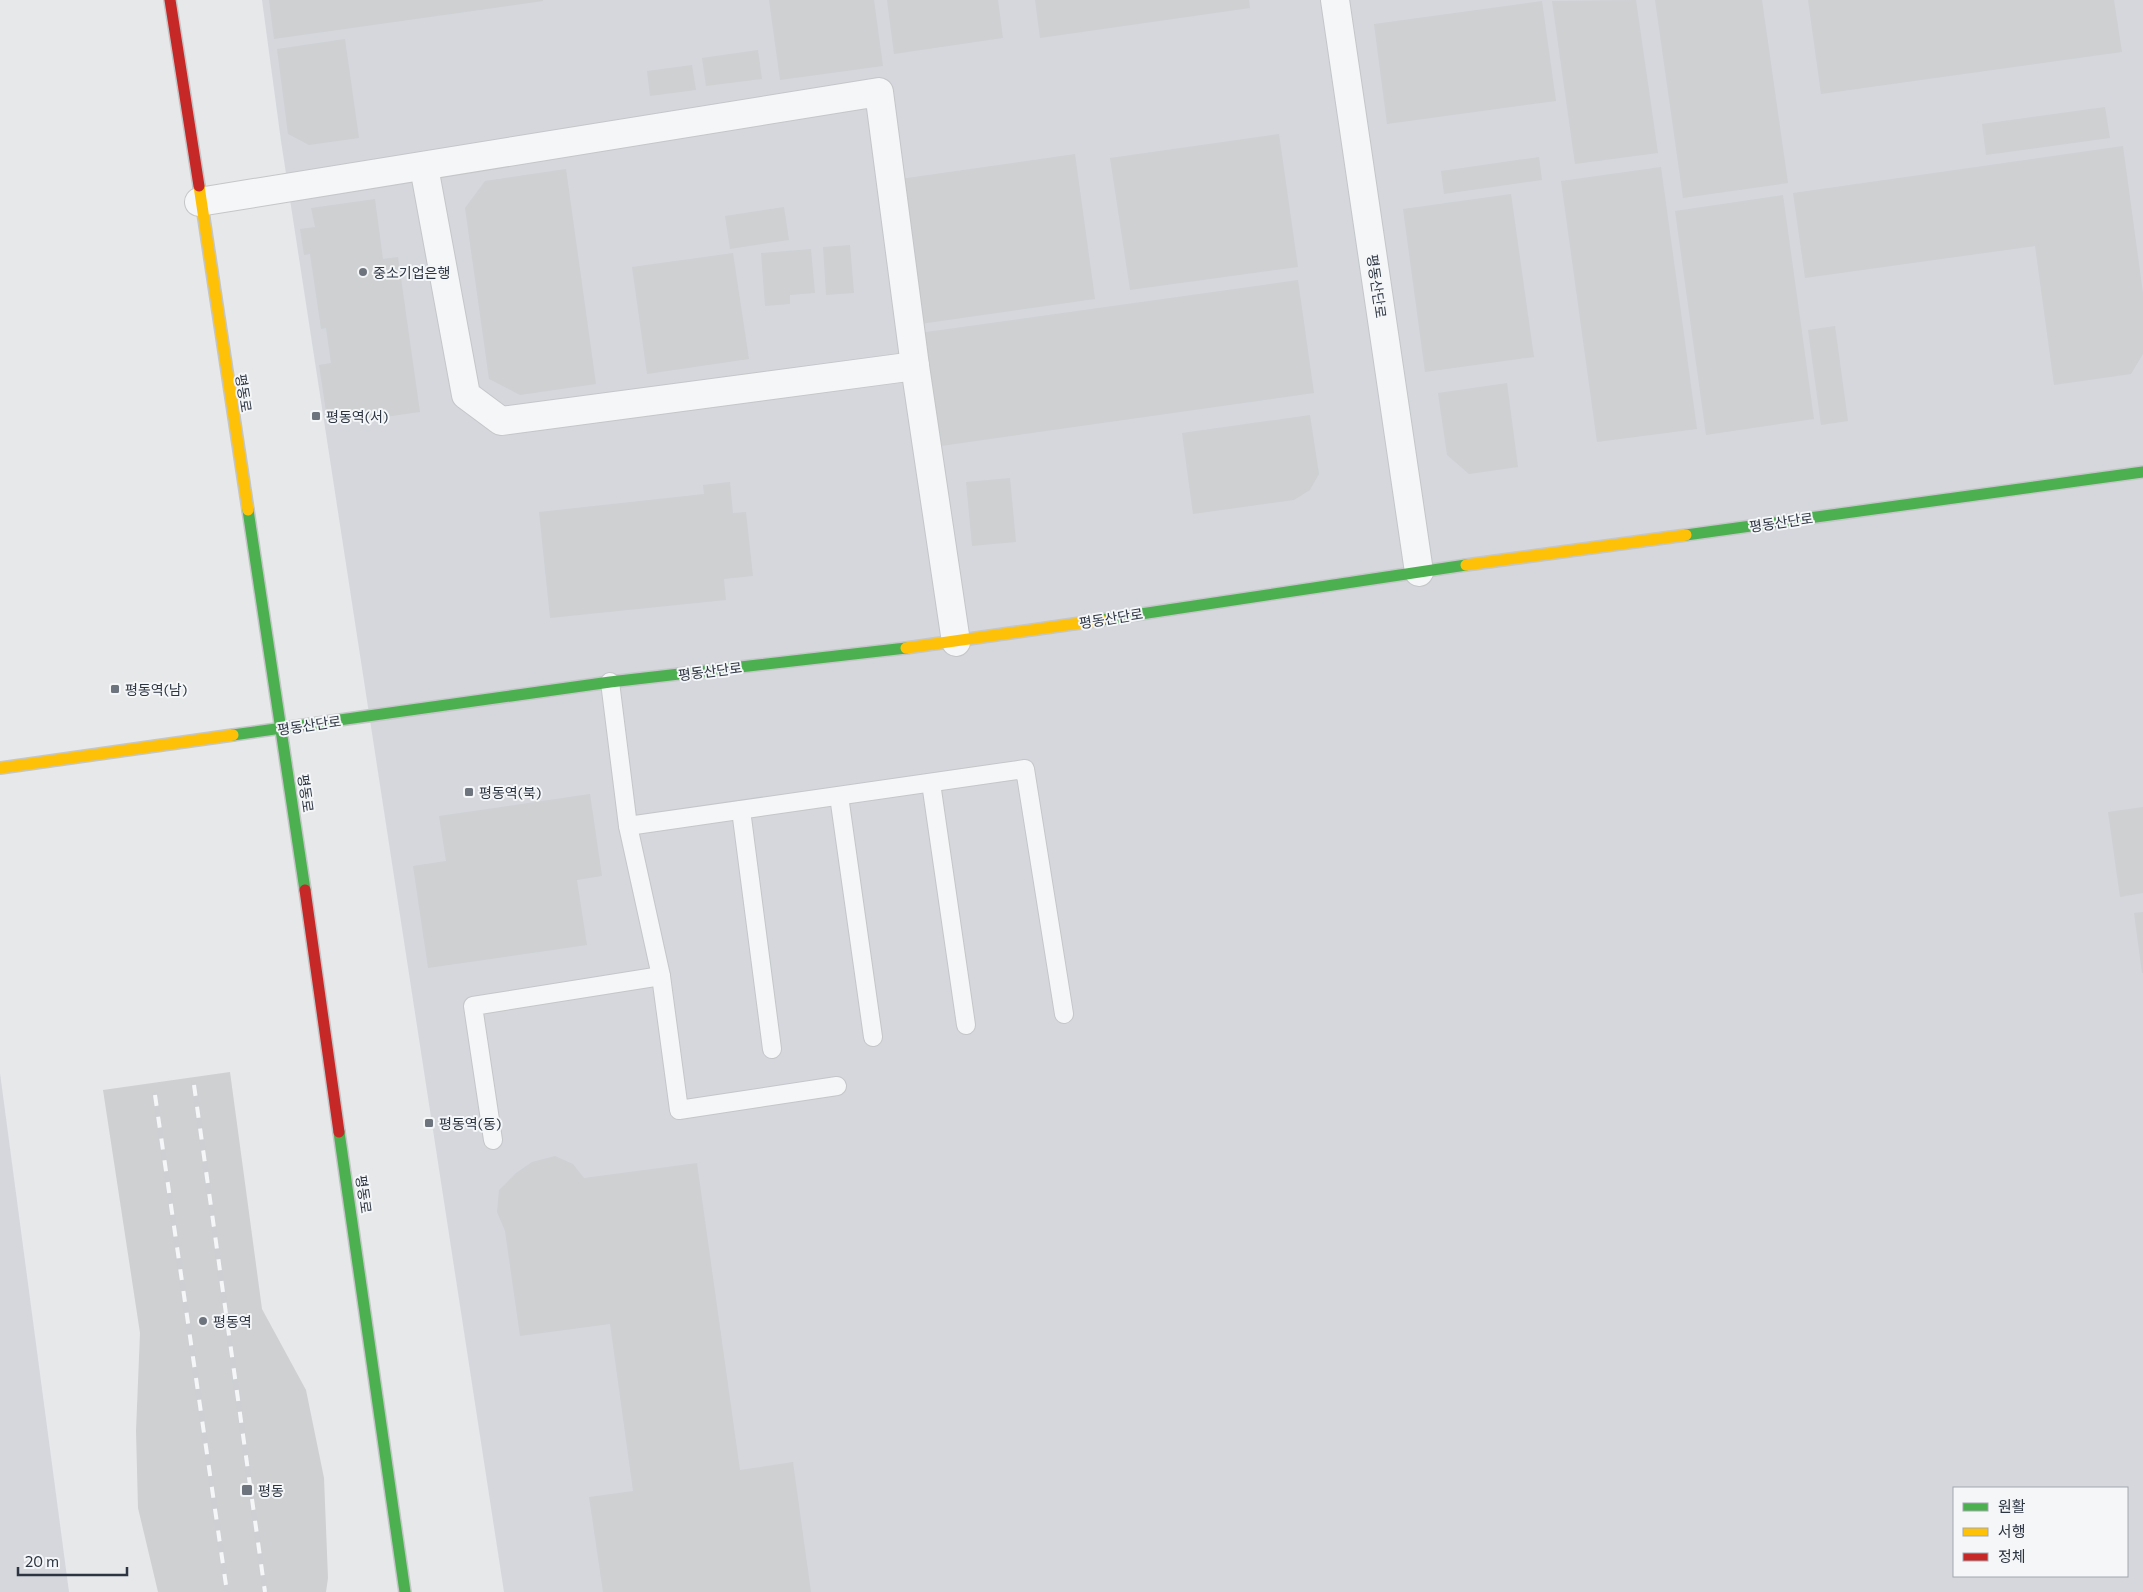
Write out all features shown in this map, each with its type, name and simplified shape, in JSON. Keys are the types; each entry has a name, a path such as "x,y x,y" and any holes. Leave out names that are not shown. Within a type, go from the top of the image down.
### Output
{"street":[{"name":"평동로","path":"170,0 199,202 282,729 405,1592"},
{"name":"평동산단로","path":"1335,0 1420,572"},
{"path":"199,202 879,92 915,366 956,642"},
{"path":"424,167 466,394 501,421 915,366"},
{"name":"평동산단로","path":"0,768 610,682 956,642 1420,572 2143,472"}],"lane":[{"path":"610,682 628,826 661,976 679,1110 837,1086"},
{"path":"628,826 1025,770 1064,1014"},
{"path":"931,783 966,1025"},
{"path":"839,796 873,1037"},
{"path":"741,810 772,1049"},
{"path":"493,1140 473,1006 661,976"}],"shaded area":[{"path":"262,0 2143,0 2143,1592 504,1592 281,141"},
{"path":"0,1073 69,1592 0,1592"}],"building":[{"path":"269,0 543,0 543,1 274,39"},
{"path":"769,0 874,0 883,66 780,80"},
{"path":"887,0 998,0 1003,38 894,54"},
{"path":"1035,0 1249,0 1250,8 1040,38"},
{"path":"1636,0 1658,153 1575,164 1552,1"},
{"path":"1655,0 1762,0 1788,183 1683,198"},
{"path":"1808,0 2114,0 2122,52 1821,94"},
{"path":"1542,1 1556,101 1387,124 1374,24"},
{"path":"345,39 359,138 309,145 288,134 277,49"},
{"path":"758,50 762,79 706,86 702,58"},
{"path":"692,65 696,90 650,96 647,71"},
{"path":"2105,107 2110,138 1986,155 1982,124"},
{"path":"1279,134 1298,267 1130,290 1110,158"},
{"path":"2123,146 2143,293 2143,354 2131,374 2054,385 2035,246 1805,278 1793,193"},
{"path":"1075,154 1095,299 920,324 900,179"},
{"path":"1539,157 1542,180 1444,194 1441,171"},
{"path":"1661,167 1697,429 1597,442 1561,181"},
{"path":"566,169 596,384 520,395 489,379 465,208 485,181"},
{"path":"1511,194 1534,357 1425,372 1403,209"},
{"path":"1783,195 1814,419 1706,435 1675,211"},
{"path":"375,199 383,259 398,257 420,412 328,425 319,365 331,363 326,328 321,329 310,254 304,255 300,229 315,227 311,208"},
{"path":"784,207 789,240 730,249 725,216"},
{"path":"850,245 854,293 826,295 823,247"},
{"path":"811,249 815,293 790,295 790,304 765,306 761,253"},
{"path":"733,253 749,359 647,374 632,267"},
{"path":"1298,280 1314,393 934,447 919,333"},
{"path":"1835,326 1848,421 1821,425 1808,330"},
{"path":"1507,383 1518,467 1469,474 1447,455 1438,393"},
{"path":"1310,415 1319,474 1310,490 1294,500 1193,514 1182,433"},
{"path":"1010,478 1016,542 972,546 966,482"},
{"path":"730,482 733,513 746,512 753,576 724,579 726,600 550,618 539,512 704,494 703,485"},
{"path":"590,794 602,876 577,880 587,945 428,968 413,866 446,861 439,816"},
{"path":"2143,807 2143,893 2120,897 2108,812"},
{"path":"2143,912 2143,973 2142,973 2134,913"},
{"name":"평동역","path":"230,1072 262,1309 306,1390 324,1478 328,1578 326,1592 158,1592 138,1508 136,1431 140,1333 103,1090"},
{"path":"555,1156 573,1164 584,1178 697,1163 740,1470 793,1462 811,1592 603,1592 589,1497 633,1491 610,1324 520,1336 505,1231 497,1212 499,1190 516,1173 532,1162"}],"railway":[{"path":"194,1085 265,1592"},
{"path":"155,1095 227,1592"}],"traffic: fast":[{"path":"1686,535 2143,472"},
{"path":"248,510 305,890"},
{"path":"1101,620 1466,565"},
{"path":"233,735 610,682 906,648"},
{"path":"339,1132 405,1592"}],"traffic: slow":[{"path":"199,186 248,510"},
{"path":"1466,565 1686,535"},
{"path":"906,648 1101,620"},
{"path":"0,768 233,735"}],"traffic: jam":[{"path":"170,0 199,186"},
{"path":"305,890 339,1132"}],"place":[{"name":"중소기업은행","path":"363,272"},
{"name":"평동역(서)","path":"316,416"},
{"name":"평동역(남)","path":"115,689"},
{"name":"평동역(북)","path":"469,792"},
{"name":"평동역(동)","path":"429,1123"},
{"name":"평동역","path":"203,1321"},
{"name":"평동","path":"247,1490"}]}
